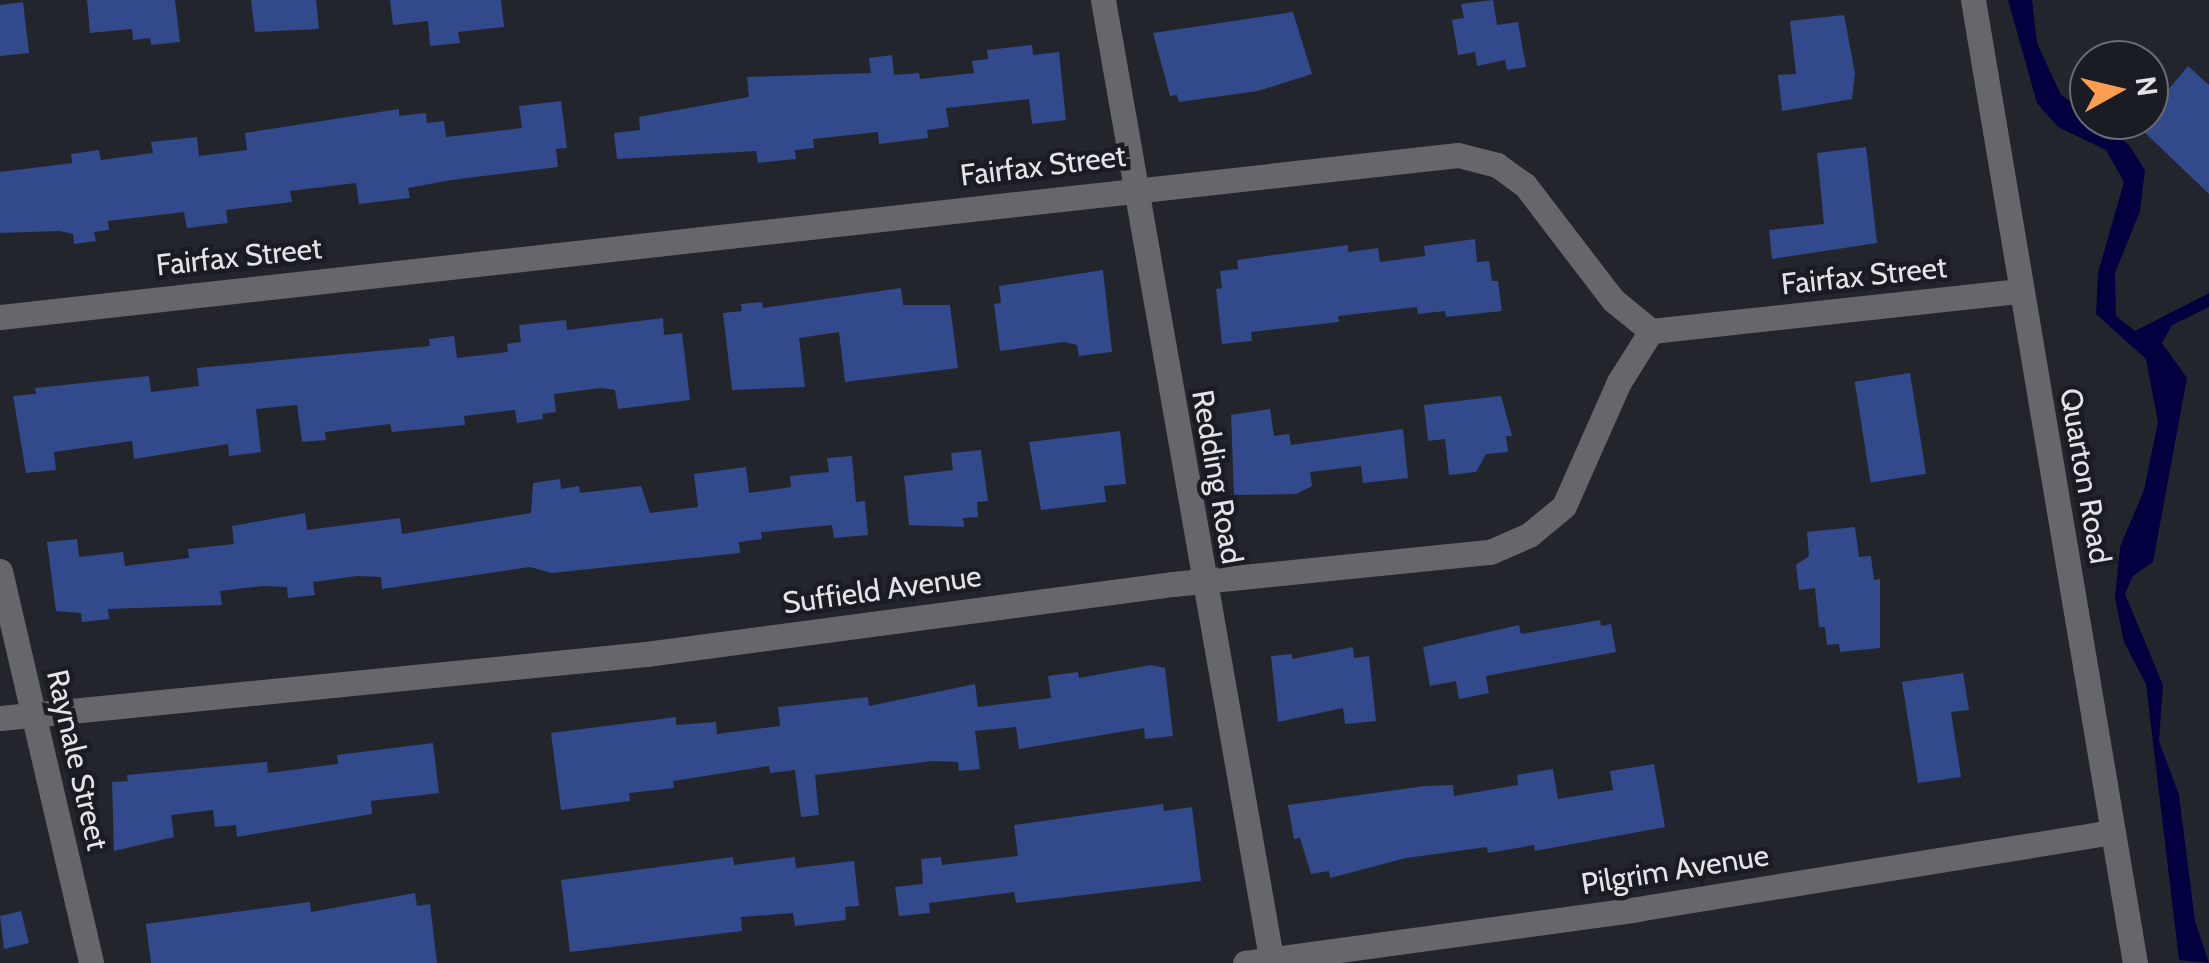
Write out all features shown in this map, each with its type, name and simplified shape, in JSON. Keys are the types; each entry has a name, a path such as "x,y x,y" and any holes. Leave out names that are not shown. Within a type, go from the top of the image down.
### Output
{"street":[{"name":"Redding Road","path":"1103,0 1271,961"},
{"name":"Quarton Road","path":"1972,0 2134,963"},
{"name":"Fairfax Street","path":"0,318 1424,155 1487,160 1525,185 1613,300 1651,331 2020,292"},
{"name":"Suffield Avenue","path":"0,718 646,654 1202,582 1469,555 1529,535 1576,486 1619,382 1651,331"},
{"name":"Raynale Street","path":"0,571 90,963"},
{"name":"Pilgrim Avenue","path":"1244,963 1638,910 2113,832"}],"shaded area":[{"path":"2008,0 2032,0 2037,43 2061,95 2069,101 2069,132 2058,127 2037,103"},
{"path":"2085,140 2122,140 2145,170 2140,211 2115,273 2116,316 2135,331 2209,293 2209,307 2172,325 2162,343 2187,378 2153,562 2133,576 2125,594 2163,685 2159,741 2179,795 2195,921 2209,963 2179,960 2146,684 2124,642 2115,598 2120,547 2144,490 2158,422 2146,359 2096,314 2098,273 2124,182 2106,150"}],"building":[{"path":"87,0 175,0 180,42 151,45 150,38 133,40 132,29 90,33"},
{"path":"251,0 316,0 319,29 255,32"},
{"path":"390,0 501,0 504,27 458,32 460,43 430,46 428,21 393,25"},
{"path":"1493,0 1497,25 1518,22 1526,67 1507,70 1505,60 1477,66 1475,52 1458,55 1452,20 1464,18 1461,4"},
{"path":"23,2 29,53 0,56 0,5"},
{"path":"1293,12 1312,74 1258,91 1179,102 1177,95 1170,96 1153,33"},
{"path":"1844,15 1855,73 1852,99 1782,111 1778,75 1796,74 1790,21"},
{"path":"1032,45 1033,55 1059,52 1066,120 1032,124 1029,99 946,108 949,127 927,130 928,138 879,144 878,132 813,139 814,148 795,150 796,159 758,163 756,151 617,159 614,133 640,130 639,117 749,97 747,77 871,73 869,58 892,55 894,75 919,73 920,79 974,73 972,61 988,59 987,50"},
{"path":"2188,66 2209,85 2209,194 2153,140 2169,140 2169,89"},
{"path":"561,101 567,148 556,149 558,167 451,180 408,188 410,198 359,204 356,183 290,191 292,202 226,210 228,223 187,228 184,212 108,221 109,230 94,232 96,241 74,244 73,234 60,231 0,233 0,172 72,163 71,154 99,150 101,160 153,153 151,142 197,137 199,156 247,150 245,133 399,109 399,116 426,113 427,123 444,121 446,137 522,128 519,106"},
{"path":"1866,147 1877,243 1772,259 1769,230 1824,224 1817,153"},
{"path":"1475,239 1477,262 1489,261 1492,281 1498,281 1502,311 1446,317 1445,311 1418,314 1417,307 1338,316 1339,322 1251,332 1252,341 1222,344 1216,289 1222,288 1220,271 1238,269 1237,260 1348,245 1348,252 1378,248 1380,262 1425,256 1424,246"},
{"path":"1103,270 1112,352 1079,356 1077,345 1064,342 1000,351 994,304 1001,303 999,286"},
{"path":"901,288 903,305 950,305 958,368 845,382 839,332 799,338 805,387 732,390 723,313 742,311 741,304 762,302 763,308"},
{"path":"663,318 664,335 682,333 690,400 618,409 615,390 601,388 554,394 556,412 542,414 543,419 517,423 515,410 464,416 465,425 392,432 390,424 325,432 326,440 302,442 297,405 256,409 261,452 229,456 228,444 134,459 132,441 54,452 56,470 26,473 13,396 36,394 35,388 149,376 151,392 199,386 197,368 430,346 429,339 454,336 457,358 508,352 507,344 521,342 519,325 566,320 567,330"},
{"path":"1910,373 1926,474 1871,483 1855,382"},
{"path":"1501,396 1512,436 1506,436 1508,452 1486,454 1476,472 1449,475 1445,439 1428,441 1424,405"},
{"path":"1270,409 1274,436 1289,434 1291,445 1403,429 1408,478 1363,483 1361,466 1310,472 1312,486 1296,494 1234,495 1231,415"},
{"path":"1120,431 1126,484 1104,486 1106,502 1041,510 1029,442"},
{"path":"981,450 988,501 977,502 978,517 963,518 964,527 909,525 904,476 953,470 951,453"},
{"path":"852,456 856,502 865,501 868,535 834,538 832,525 761,532 762,539 739,542 740,553 552,573 530,567 382,589 381,577 357,576 313,582 315,595 288,598 287,587 263,586 220,591 222,605 108,609 109,619 82,622 81,613 56,611 47,542 77,539 79,557 123,552 125,566 189,558 188,549 234,544 232,526 305,513 307,530 400,518 402,534 531,513 533,483 560,479 561,489 579,486 580,493 641,486 650,513 698,507 694,474 746,467 749,493 791,487 790,476 829,472 827,458"},
{"path":"1855,527 1859,557 1871,556 1874,580 1880,579 1880,648 1840,652 1839,644 1827,645 1825,627 1819,627 1815,588 1799,590 1796,565 1809,556 1807,532"},
{"path":"1600,620 1601,626 1611,624 1616,652 1486,676 1489,693 1459,699 1456,681 1430,686 1423,647 1519,625 1521,634"},
{"path":"1353,647 1354,658 1369,656 1376,721 1345,724 1343,708 1278,722 1271,656 1292,654 1292,659"},
{"path":"1151,665 1165,668 1173,736 1145,739 1144,728 1019,749 1016,727 975,731 980,769 959,771 958,762 933,761 815,775 819,815 801,817 795,770 770,773 769,766 673,781 674,788 629,793 630,801 561,810 551,733 676,717 676,725 716,722 717,734 780,726 778,707 868,697 869,706 975,684 978,707 1051,698 1048,676 1078,672 1079,678"},
{"path":"1963,673 1969,710 1951,712 1961,777 1918,783 1902,682"},
{"path":"433,743 439,793 371,801 372,814 237,837 236,825 215,827 213,810 171,815 174,837 114,851 112,782 128,781 127,775 267,762 268,773 338,764 337,755"},
{"path":"1654,764 1665,827 1535,851 1534,845 1488,853 1487,847 1406,858 1330,878 1329,871 1311,874 1300,838 1294,839 1288,805 1425,786 1453,785 1454,796 1518,785 1517,775 1553,769 1558,799 1613,790 1610,771"},
{"path":"1163,804 1164,811 1192,807 1201,881 1016,903 1014,892 929,903 930,913 899,916 895,887 923,884 921,859 941,857 942,865 1018,856 1014,825"},
{"path":"733,857 734,865 795,857 796,868 854,861 859,906 845,907 846,920 795,926 793,913 741,917 742,931 570,952 561,880"},
{"path":"415,893 417,906 430,904 437,963 151,963 146,924 310,902 311,912"},
{"path":"21,911 29,943 4,949 0,916"}]}
